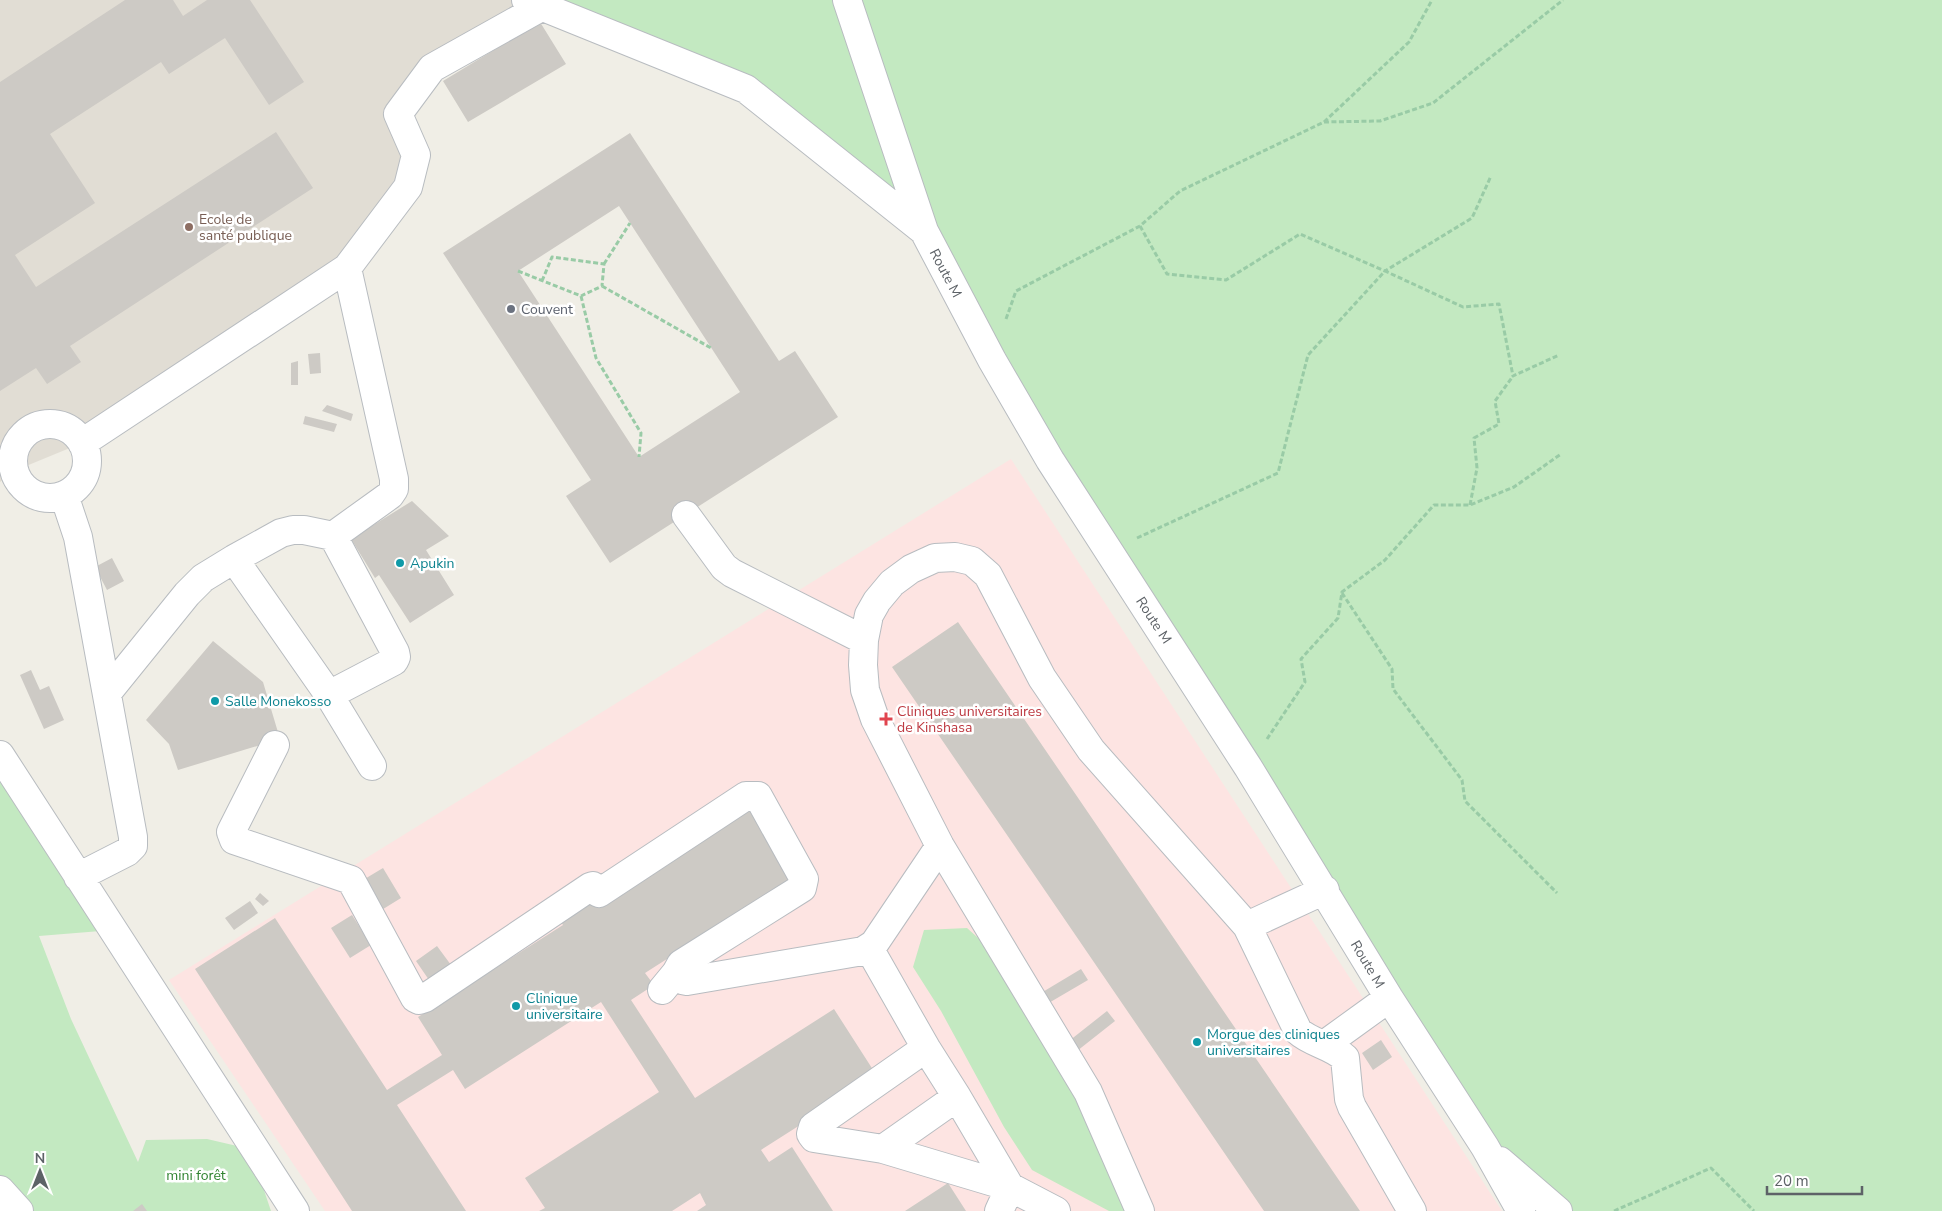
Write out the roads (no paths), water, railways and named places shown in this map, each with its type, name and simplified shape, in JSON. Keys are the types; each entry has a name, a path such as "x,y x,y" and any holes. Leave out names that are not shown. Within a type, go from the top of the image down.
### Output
{"lane":[{"name":"Route M","path":"847,0 924,231 992,360 1050,460 1248,767 1325,890 1389,998 1485,1147 1521,1211"},
{"path":"82,443 347,268 408,187 416,155 398,114 432,68 534,3 746,89 924,231"},
{"path":"107,693 187,594 203,578 281,533 293,530 333,536 390,495 394,489 394,478 347,268"},
{"path":"57,425 76,434 82,443 86,452 87,463 85,473 74,490 54,498 34,494 25,488 9,486 14,471 13,460 15,450 20,440 36,427 57,425"},
{"path":"64,495 78,537 133,837 133,846 127,852 78,876"},
{"path":"686,515 724,567 732,573 864,640"},
{"path":"329,695 394,661 396,657 374,611 333,536"},
{"path":"1140,1211 1088,1092 940,846 875,719 865,690 862,666 864,640 869,615 877,601 892,583 911,569 935,558 954,557 972,561 988,575 1042,678 1091,750 1247,926 1298,1030 1304,1036 1340,1053 1345,1058 1349,1099 1352,1107 1412,1211"},
{"path":"234,559 329,695 372,766"},
{"path":"275,745 231,832 234,840 350,880 415,998 419,1000 425,998 590,887 593,886 596,892 599,893 746,796 758,796 804,879 802,888 681,964 669,982 687,981 863,951 869,948 874,944 940,846"},
{"path":"0,755 295,1211"},
{"path":"1247,926 1325,890"},
{"path":"869,948 926,1048 957,1096 1004,1199"},
{"path":"1324,1045 1389,998"},
{"path":"926,1048 813,1127 811,1134 814,1138 882,1149 1004,1199 1056,1211"},
{"path":"882,1149 957,1096"},
{"path":"1485,1147 1558,1211"},
{"path":"0,1190 19,1211"}],"place":[{"name":"Ecole de santé publique","path":"189,227"},
{"name":"Couvent","path":"511,309"},
{"name":"Apukin","path":"400,563"},
{"name":"Salle Monekosso","path":"215,701"},
{"name":"Cliniques universitaires de Kinshasa","path":"886,719"},
{"name":"Clinique universitaire","path":"516,1006"},
{"name":"Morgue des cliniques universitaires","path":"1197,1042"}],"park label":[{"name":"mini forêt","path":"196,1175"}]}
